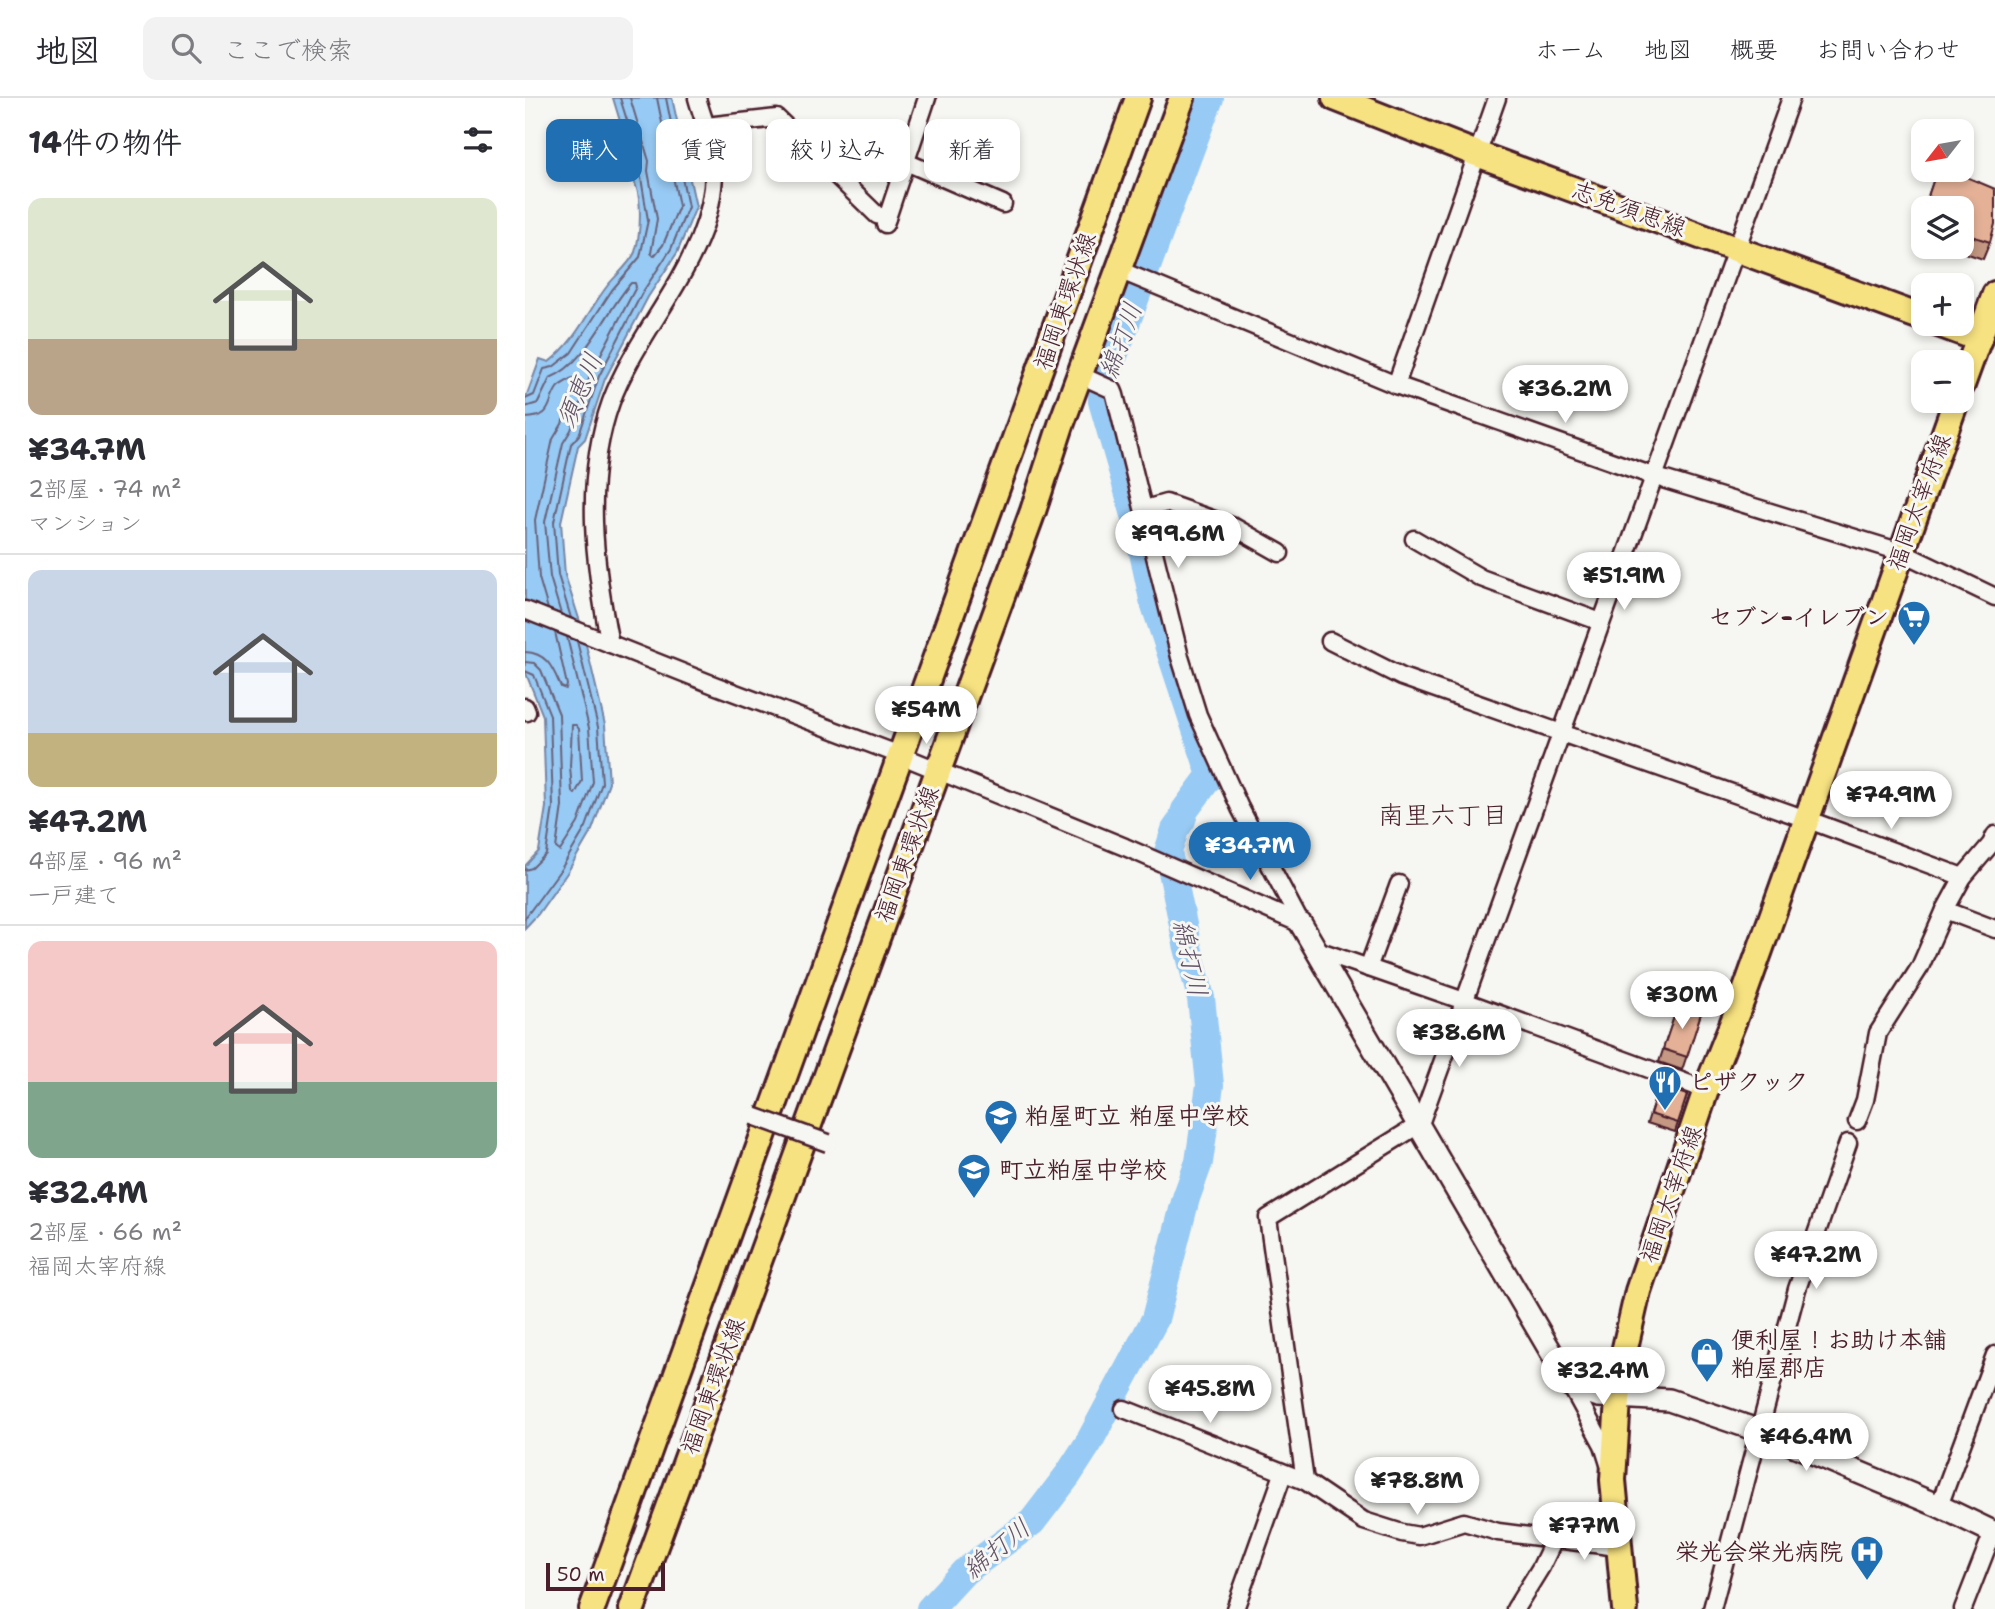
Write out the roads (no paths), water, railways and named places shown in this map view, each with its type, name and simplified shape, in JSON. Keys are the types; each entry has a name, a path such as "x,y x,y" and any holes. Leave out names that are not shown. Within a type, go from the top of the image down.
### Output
{"main road":[{"name":"福岡東環状線","path":"592,1609 1138,98"},
{"name":"福岡東環状線","path":"632,1609 1029,523 1061,425 1088,379 1127,273 1182,98"},
{"name":"志免須恵線","path":"1335,98 1477,154 1911,314"},
{"path":"1974,365 1987,343 1995,294"},
{"path":"1969,336 1987,343"},
{"name":"福岡太宰府線","path":"1625,1609 1613,1480 1618,1399 1625,1348 1638,1291 1706,1090 1745,992 1952,413"}],"street":[{"path":"697,98 704,119"},
{"path":"910,150 927,98"},
{"path":"1396,385 1497,98"},
{"path":"1305,1481 1268,1218 1420,1124 1791,98"},
{"path":"910,164 1003,204"},
{"path":"606,643 594,546 596,474 602,432 627,364 681,277 704,227 712,182"},
{"path":"843,182 886,221 899,182"},
{"path":"1127,273 1396,385 1656,477 1901,552 1995,597"},
{"path":"1088,379 1113,390 1198,715 1240,808 1301,924 1571,1386 1603,1445 1613,1480"},
{"path":"1145,509 1166,503 1234,527 1280,553"},
{"path":"1414,539 1481,578 1601,622"},
{"path":"525,610 900,755 1162,863 1301,924"},
{"path":"1330,641 1402,677 1963,877"},
{"path":"1857,1121 1865,1100 1878,1032 1920,967 1944,910 1963,877 1991,844 1995,835"},
{"path":"1368,968 1399,884"},
{"path":"1944,910 1995,929"},
{"path":"1317,950 1706,1090"},
{"path":"753,1116 828,1143"},
{"path":"1712,1609 1797,1289 1848,1143"},
{"path":"1939,1506 1995,1355"},
{"path":"1571,1386 1599,1396 1618,1399 1669,1400 1760,1431 1994,1532 1963,1609"},
{"path":"1123,1409 1305,1481 1364,1521 1402,1533 1419,1536 1464,1522 1498,1532 1618,1547"},
{"path":"1235,1609 1283,1474"},
{"path":"1515,1609 1554,1540"}],"water":[{"name":"須恵川","path":"613,98 672,98 677,119 656,119 656,182 690,182 696,207 677,253 648,297 605,379 585,439 578,446 561,522 565,575 582,628 605,725 609,783 592,830 567,873 525,928 525,866 539,851 546,807 543,716 525,671 525,400 540,359 549,362 567,344 635,252 640,223 639,200 634,182 642,182 642,119 619,119"}],"waterway":[{"name":"綿打川","path":"930,1609 964,1572 1032,1522 1088,1444 1155,1319 1186,1198 1199,1162 1210,1085 1201,998 1168,852 1185,810 1211,775 1153,599 1135,515 1102,401 1103,384 1210,98"}],"place":[{"name":"セブン-イレブン","path":"1914,647"},
{"name":"ピザクック","path":"1665,1112"},
{"name":"粕屋町立 粕屋中学校","path":"1001,1146"},
{"name":"町立粕屋中学校","path":"974,1200"},
{"name":"便利屋！お助け本舗 粕屋郡店","path":"1707,1384"},
{"name":"栄光会栄光病院","path":"1867,1582"}],"district":[{"name":"南里六丁目","path":"1443,814"}]}
